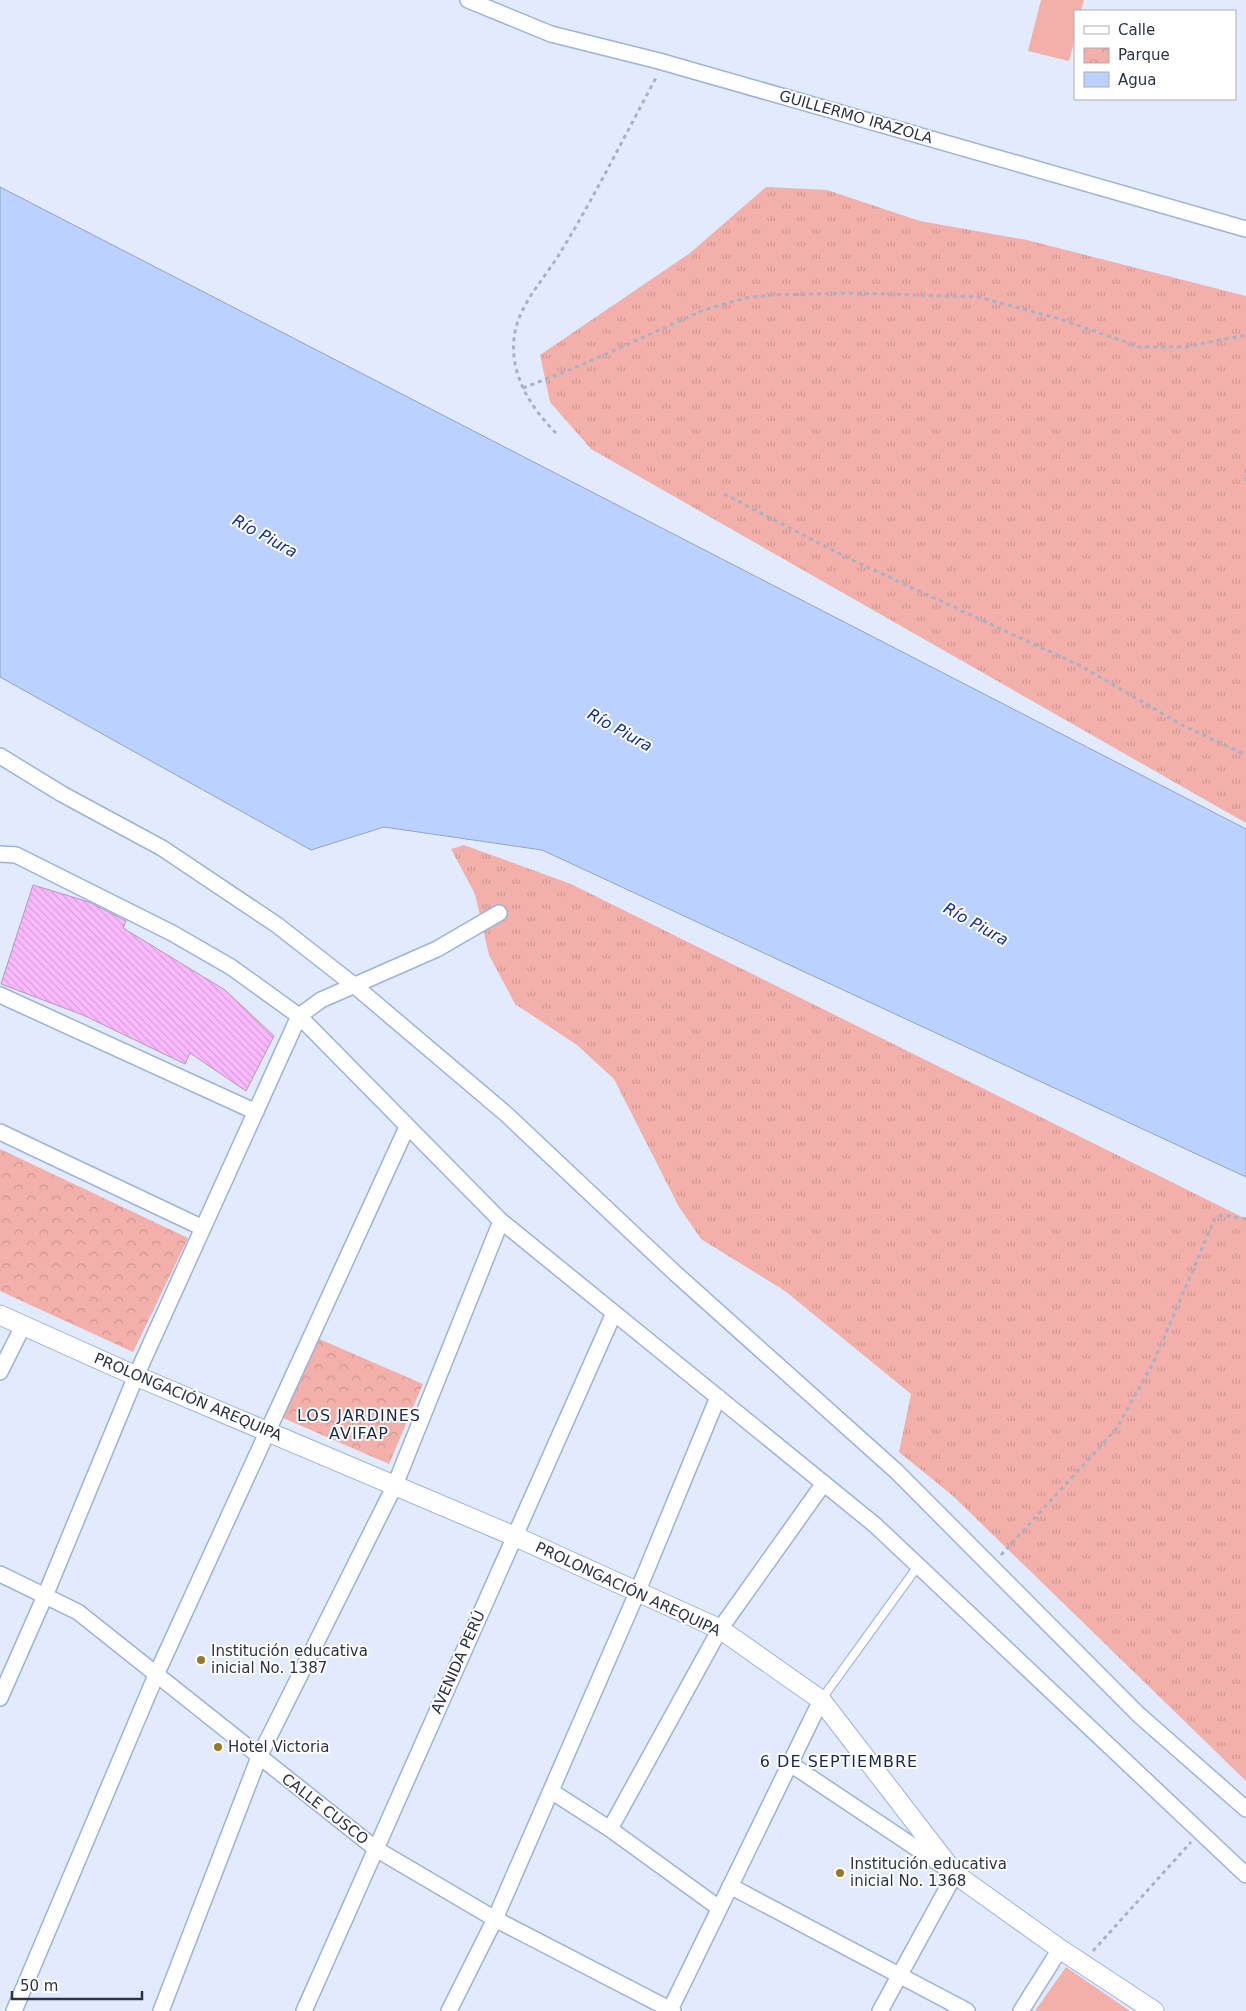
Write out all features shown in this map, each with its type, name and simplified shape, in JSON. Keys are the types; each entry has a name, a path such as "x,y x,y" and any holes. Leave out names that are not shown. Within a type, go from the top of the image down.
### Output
{"street":[{"name":"GUILLERMO IRAZOLA","path":"468,0 551,34 664,62 1246,229"},
{"path":"0,756 62,794 162,848 276,925 355,986 506,1114 676,1274 896,1471 1139,1715 1246,1809"},
{"path":"0,854 16,855 172,933 231,967 299,1016 501,1221 875,1524 1246,1875"},
{"path":"0,1698 45,1596 136,1376 299,1016 322,1000 437,949 499,913"},
{"path":"0,995 256,1112"},
{"path":"14,2011 157,1673 266,1430 407,1127"},
{"path":"0,1132 203,1228"},
{"path":"161,2011 259,1757 395,1485 501,1221"},
{"name":"AVENIDA PERÚ","path":"304,2011 614,1313"},
{"name":"PROLONGACIÓN AREQUIPA","path":"0,1315 136,1376 514,1536 720,1630 820,1700 955,1874 1060,1949 1154,2011"},
{"path":"0,1372 24,1326"},
{"path":"449,2011 495,1919 637,1593 718,1398"},
{"path":"610,1829 720,1630 824,1483"},
{"name":"CALLE CUSCO","path":"0,1574 78,1612 376,1849 495,1919 671,2010"},
{"path":"671,2010 820,1700"},
{"path":"789,1763 955,1874 898,1974 880,2011"},
{"path":"551,1791 610,1829 719,1908"},
{"path":"730,1886 967,2011"},
{"path":"1021,2011 1060,1949"}],"lane":[{"path":"820,1700 918,1566"}],"path":[{"path":"556,433 540,418 523,388 514,357 516,325 528,299 560,254 664,62"},
{"path":"523,388 572,369 704,310 745,298 771,295 855,294 978,297 1057,318 1140,347 1185,347 1246,335"},
{"path":"1246,469 1246,481"},
{"path":"724,494 848,558 1081,666 1182,726 1246,756"},
{"path":"991,1566 1117,1428 1154,1361 1216,1218 1222,1215 1246,1218"},
{"path":"1082,1963 1200,1832"}],"green space":[{"path":"1041,0 1084,0 1081,10 1074,10 1074,43 1069,61 1028,51"},
{"path":"766,187 827,190 920,221 1027,240 1246,296 1246,823 591,449 550,402 540,355 690,253"},
{"path":"464,845 571,884 1246,1219 1246,1781 953,1496 899,1452 911,1394 785,1291 701,1239 679,1207 614,1079 577,1045 515,1004 489,955 475,894 451,849"},
{"path":"0,1149 188,1238 133,1352 0,1291"},
{"path":"317,1338 423,1384 389,1464 283,1418"},
{"path":"1066,1967 1130,2011 1035,2011"}],"water":[{"name":"Río Piura","path":"0,187 1246,829 1246,1177 542,850 384,827 311,850 0,677"}],"building":[{"path":"33,885 89,902 126,921 123,928 225,990 274,1036 246,1091 190,1053 185,1064 83,1015 1,984"}],"place":[{"name":"Institución educativa inicial No. 1387","path":"201,1660"},
{"name":"Hotel Victoria","path":"218,1747"},
{"name":"Institución educativa inicial No. 1368","path":"840,1873"}],"district":[{"name":"LOS JARDINES AVIFAP","path":"359,1424"},
{"name":"6 DE SEPTIEMBRE","path":"839,1761"}]}
